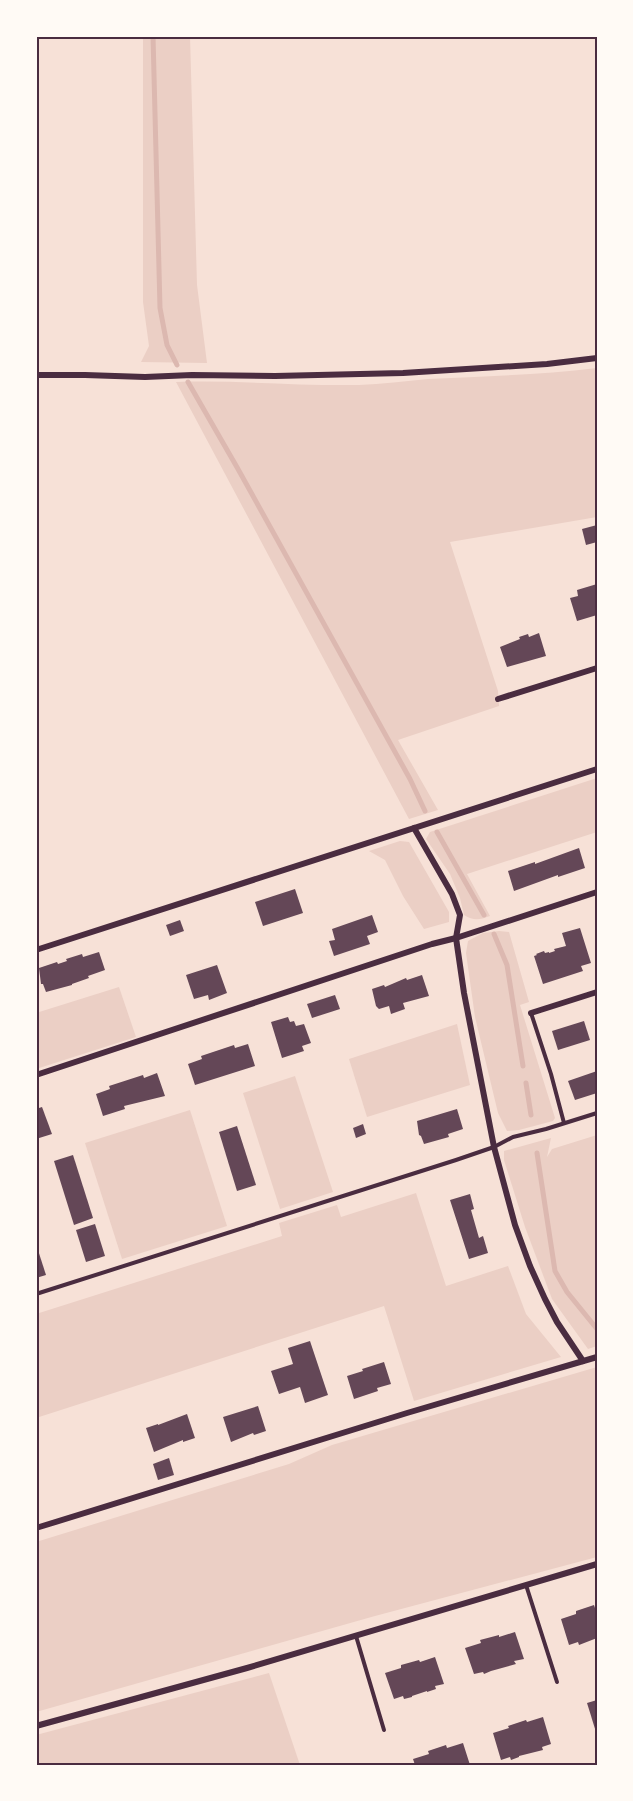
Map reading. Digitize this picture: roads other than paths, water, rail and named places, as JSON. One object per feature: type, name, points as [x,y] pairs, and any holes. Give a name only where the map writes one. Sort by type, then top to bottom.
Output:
[{"type":"street","points":[[36,375],[145,377],[403,373],[547,364],[597,358]]},
{"type":"street","points":[[498,699],[597,668]]},
{"type":"street","points":[[36,950],[597,769]]},
{"type":"street","points":[[414,828],[452,894],[460,915],[456,938],[464,993],[494,1147],[515,1225],[530,1266],[557,1322],[583,1361]]},
{"type":"street","points":[[36,1075],[597,892]]},
{"type":"street","points":[[531,1013],[597,992]]},
{"type":"street","points":[[36,1528],[597,1356]]},
{"type":"street","points":[[36,1726],[247,1668],[597,1564]]},
{"type":"lane","points":[[531,1013],[564,1124]]},
{"type":"lane","points":[[36,1294],[494,1147],[513,1137],[597,1113]]},
{"type":"lane","points":[[525,1584],[557,1682]]},
{"type":"lane","points":[[356,1635],[384,1730]]},
{"type":"waterway","points":[[153,36],[160,308],[167,345],[177,365]]},
{"type":"waterway","points":[[188,382],[410,779],[425,811]]},
{"type":"waterway","points":[[437,832],[484,915]]},
{"type":"waterway","points":[[494,934],[507,965],[523,1066]]},
{"type":"waterway","points":[[526,1083],[531,1115]]},
{"type":"waterway","points":[[537,1153],[555,1271],[567,1292],[597,1329]]}]
